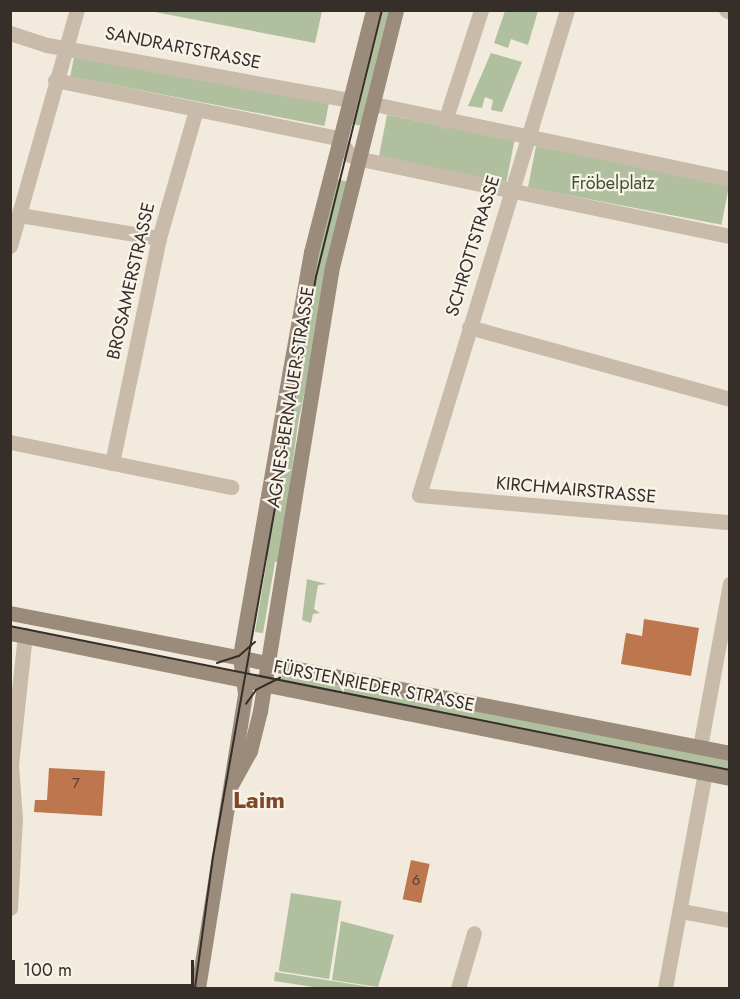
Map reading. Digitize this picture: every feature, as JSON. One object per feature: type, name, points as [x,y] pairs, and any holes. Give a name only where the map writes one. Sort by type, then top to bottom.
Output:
[{"type":"main road","name":"AGNES-BERNAUER-STRASSE","points":[[198,988],[244,679],[240,656],[311,252],[338,138],[373,10]]},
{"type":"main road","name":"AGNES-BERNAUER-STRASSE","points":[[229,788],[250,751],[265,684],[330,281],[396,10]]},
{"type":"main road","name":"FÜRSTENRIEDER STRASSE","points":[[10,613],[702,740],[729,753]]},
{"type":"main road","name":"FÜRSTENRIEDER STRASSE","points":[[18,634],[729,778]]},
{"type":"street","points":[[10,246],[55,80],[77,10]]},
{"type":"street","points":[[445,121],[481,10]]},
{"type":"street","name":"SCHROTTSTRASSE","points":[[419,495],[567,10]]},
{"type":"street","name":"SANDRARTSTRASSE","points":[[10,33],[66,47],[349,100]]},
{"type":"street","points":[[55,80],[338,138],[350,155],[361,159],[729,236]]},
{"type":"street","points":[[374,104],[445,121],[729,179]]},
{"type":"street","name":"BROSAMERSTRASSE","points":[[112,463],[159,238],[196,110]]},
{"type":"street","points":[[20,214],[159,238]]},
{"type":"street","points":[[469,327],[729,399]]},
{"type":"street","points":[[10,442],[231,487]]},
{"type":"street","name":"KIRCHMAIRSTRASSE","points":[[419,495],[729,522]]},
{"type":"street","points":[[702,740],[729,584]]},
{"type":"street","points":[[10,908],[15,819],[11,765],[18,634]]},
{"type":"street","points":[[665,988],[705,773]]},
{"type":"street","points":[[681,911],[729,920]]},
{"type":"street","points":[[458,988],[474,933]]},
{"type":"green space","points":[[150,11],[322,11],[315,43]]},
{"type":"green space","points":[[379,11],[390,11],[362,126],[348,123]]},
{"type":"green space","points":[[505,11],[538,11],[528,45],[511,39],[508,48],[494,43]]},
{"type":"green space","points":[[75,52],[329,101],[324,126],[70,77]]},
{"type":"green space","points":[[491,53],[522,62],[502,112],[491,110],[493,100],[485,97],[482,108],[468,106]]},
{"type":"green space","points":[[387,115],[515,140],[506,182],[379,157]]},
{"type":"green space","name":"Fröbelplatz","points":[[536,146],[729,184],[721,225],[528,187]]},
{"type":"green space","points":[[332,178],[349,182],[298,423],[280,562],[275,562],[263,633],[255,632],[267,560],[262,559]]},
{"type":"green space","points":[[307,579],[327,584],[318,585],[314,609],[320,613],[313,614],[311,623],[302,620]]},
{"type":"green space","points":[[283,672],[729,758],[729,772],[281,680]]},
{"type":"green space","points":[[291,893],[341,901],[329,979],[279,971]]},
{"type":"green space","points":[[341,921],[394,935],[378,987],[332,980]]},
{"type":"green space","points":[[275,972],[377,988],[320,988],[274,981]]},
{"type":"building","points":[[644,619],[699,628],[691,676],[621,664],[626,633],[642,636]]},
{"type":"building","points":[[49,768],[105,771],[102,816],[34,812],[35,800],[47,800]]},
{"type":"building","points":[[411,860],[430,864],[421,903],[403,899]]},
{"type":"tram line","points":[[195,988],[213,857],[316,277],[382,10]]},
{"type":"tram line","points":[[10,626],[730,770]]},
{"type":"tram line","points":[[217,663],[239,656],[255,642]]},
{"type":"tram line","points":[[246,704],[256,690],[280,678]]},
{"type":"district","name":"Laim","points":[[259,800]]}]
